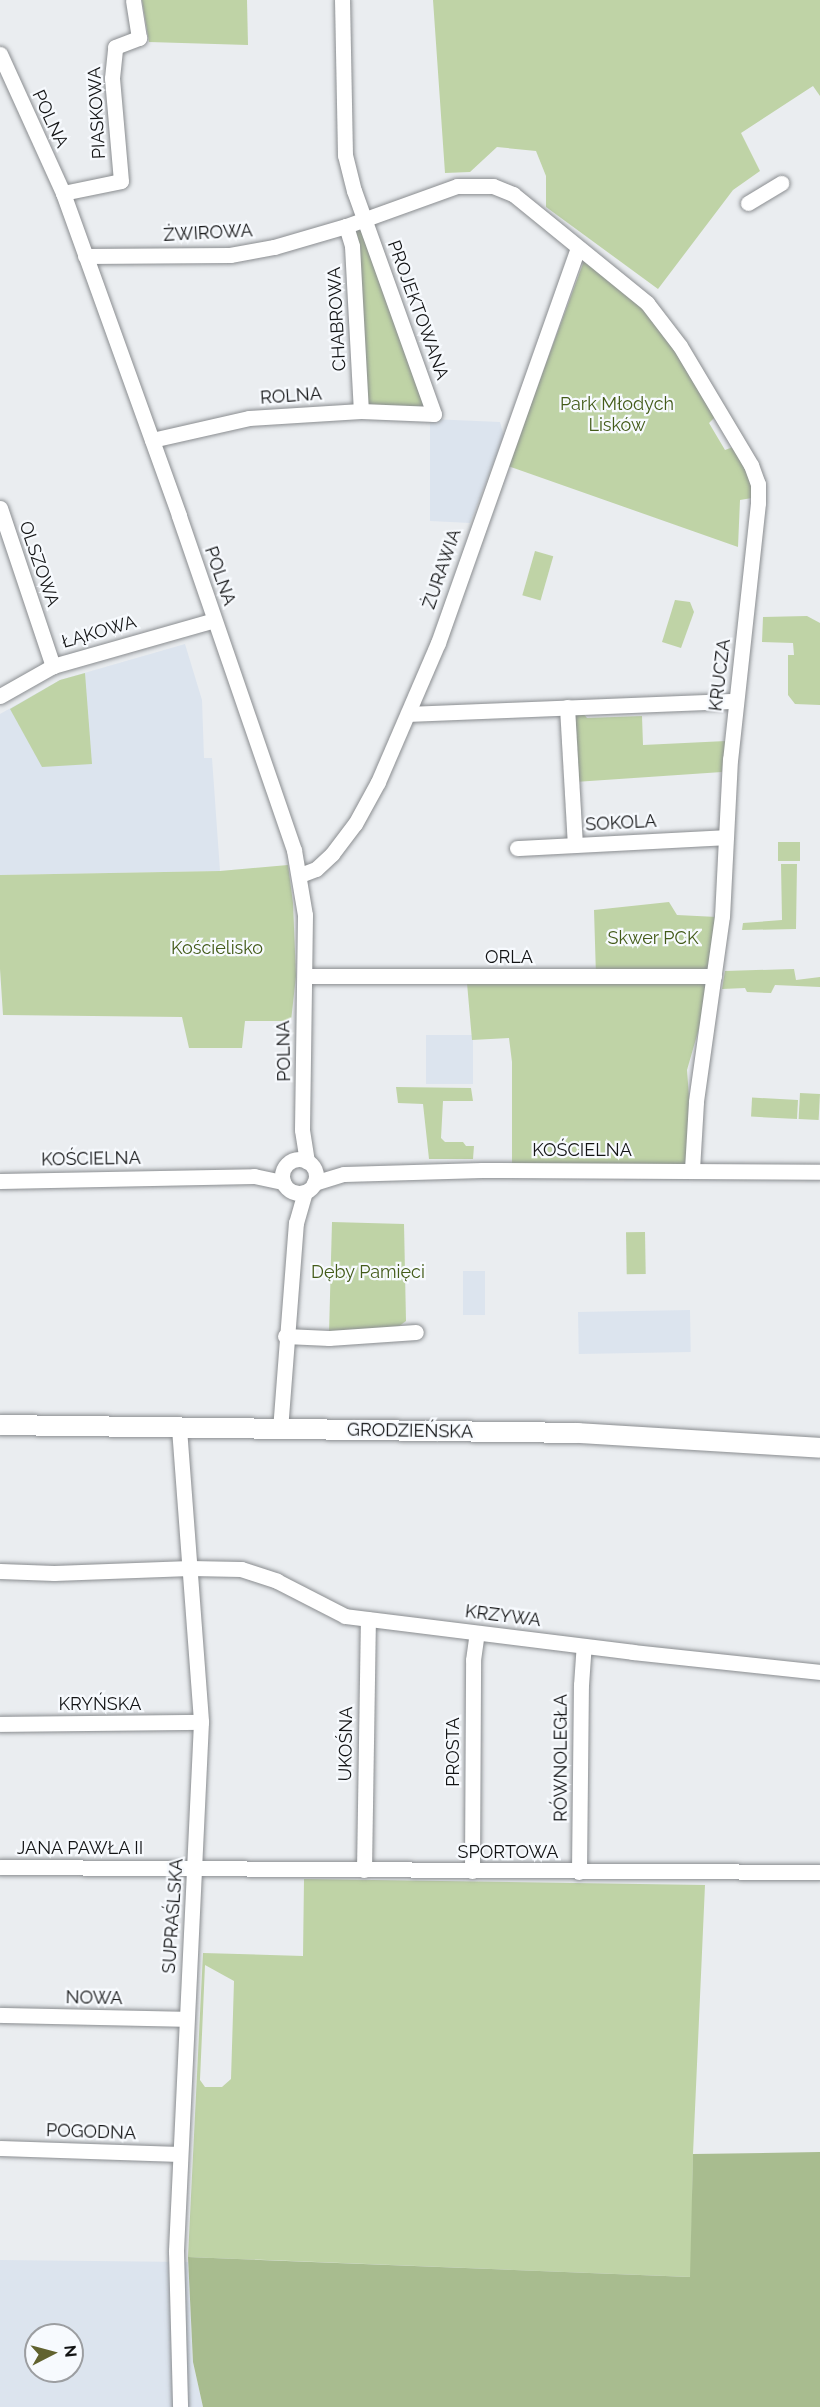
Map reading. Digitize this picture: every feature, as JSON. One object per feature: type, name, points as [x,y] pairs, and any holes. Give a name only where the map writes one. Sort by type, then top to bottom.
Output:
[{"type":"main road","name":"GRODZIEŃSKA","points":[[0,1425],[578,1433],[820,1448]]},
{"type":"street","name":"PIASKOWA","points":[[63,193],[121,182],[112,78],[115,47],[139,38],[133,0]]},
{"type":"street","points":[[342,0],[345,154],[354,191],[365,219]]},
{"type":"street","name":"POLNA","points":[[0,54],[63,193],[286,825],[300,875],[305,915],[302,1130],[296,1141],[299,1176],[285,1336],[280,1430]]},
{"type":"street","points":[[748,203],[781,183]]},
{"type":"street","name":"ŻWIROWA","points":[[85,256],[231,255],[274,247],[346,226],[457,186],[493,186],[513,194],[578,248]]},
{"type":"street","name":"PROJEKTOWANA","points":[[365,219],[434,414]]},
{"type":"street","name":"CHABROWA","points":[[346,226],[352,246],[361,411]]},
{"type":"street","name":"KRUCZA","points":[[578,248],[658,315],[705,385],[756,475],[758,503],[736,701],[722,916],[696,1102],[692,1170]]},
{"type":"street","name":"ŻURAWIA","points":[[300,875],[325,863],[355,824],[378,782],[438,643],[578,248]]},
{"type":"street","name":"ROLNA","points":[[152,440],[249,418],[361,411],[434,414]]},
{"type":"street","name":"OLSZOWA","points":[[0,508],[53,666]]},
{"type":"street","name":"ŁĄKOWA","points":[[0,696],[53,666],[214,620]]},
{"type":"street","points":[[408,714],[736,701]]},
{"type":"street","points":[[567,708],[575,845]]},
{"type":"street","name":"SOKOLA","points":[[518,848],[726,837]]},
{"type":"street","name":"ORLA","points":[[305,976],[714,976]]},
{"type":"street","name":"KOŚCIELNA","points":[[0,1181],[530,1169],[820,1172]]},
{"type":"street","points":[[285,1336],[329,1338],[416,1332]]},
{"type":"street","name":"SUPRAŚLSKA","points":[[179,1428],[201,1722],[196,1867],[186,2019],[176,2252],[180,2407]]},
{"type":"street","name":"KRZYWA","points":[[0,1571],[54,1573],[190,1568],[241,1569],[277,1581],[345,1616],[584,1646],[820,1672]]},
{"type":"street","name":"UKOŚNA","points":[[364,1870],[368,1619]]},
{"type":"street","name":"PROSTA","points":[[472,1871],[473,1660],[477,1633]]},
{"type":"street","name":"RÓWNOLEGŁA","points":[[579,1872],[581,1685],[584,1646]]},
{"type":"street","name":"KRYŃSKA","points":[[0,1724],[201,1722]]},
{"type":"street","name":"SPORTOWA","points":[[196,1867],[579,1872],[820,1872]]},
{"type":"street","name":"JANA PAWŁA II","points":[[0,1868],[196,1867]]},
{"type":"street","name":"NOWA","points":[[0,2015],[186,2019]]},
{"type":"street","name":"POGODNA","points":[[0,2148],[180,2154]]},
{"type":"shaded area","points":[[430,419],[500,422],[504,436],[470,523],[430,521]]},
{"type":"shaded area","points":[[185,644],[202,700],[204,758],[212,758],[220,871],[0,875],[0,714],[60,680]]},
{"type":"shaded area","points":[[426,1035],[473,1035],[473,1084],[426,1084]]},
{"type":"shaded area","points":[[463,1271],[485,1271],[485,1315],[463,1315]]},
{"type":"shaded area","points":[[690,1310],[691,1352],[579,1354],[578,1312]]},
{"type":"shaded area","points":[[0,2260],[188,2262],[193,2362],[203,2407],[0,2407]]},
{"type":"green space","points":[[142,0],[247,0],[248,45],[149,42]]},
{"type":"green space","points":[[433,0],[820,0],[820,96],[813,86],[741,133],[760,171],[733,190],[658,289],[546,207],[546,176],[536,151],[497,147],[470,172],[445,173]]},
{"type":"green space","points":[[355,229],[362,230],[429,410],[364,409]]},
{"type":"green space","name":"Park Młodych Lisków","points":[[584,261],[651,313],[715,417],[709,423],[725,450],[733,447],[750,477],[752,498],[740,500],[738,547],[508,466]]},
{"type":"green space","points":[[535,551],[553,556],[541,600],[522,595]]},
{"type":"green space","points":[[675,600],[690,602],[694,612],[681,648],[662,642]]},
{"type":"green space","points":[[807,616],[820,623],[820,705],[795,704],[788,695],[788,655],[794,655],[793,643],[762,642],[763,617]]},
{"type":"green space","points":[[85,673],[92,764],[42,767],[10,709],[60,680]]},
{"type":"green space","points":[[582,712],[587,718],[642,716],[643,745],[726,741],[722,772],[575,782],[572,722],[576,714]]},
{"type":"green space","points":[[778,842],[800,842],[800,861],[778,861]]},
{"type":"green space","points":[[781,864],[797,864],[796,929],[742,930],[743,923],[782,920]]},
{"type":"green space","name":"Kościelisko","points":[[288,865],[293,903],[296,976],[291,1021],[245,1021],[242,1048],[189,1048],[182,1017],[3,1015],[0,969],[0,875],[220,871]]},
{"type":"green space","name":"Skwer PCK","points":[[669,902],[677,915],[717,917],[708,970],[596,976],[594,910]]},
{"type":"green space","points":[[794,969],[796,980],[820,977],[820,987],[775,985],[771,993],[747,992],[745,988],[722,989],[725,971]]},
{"type":"green space","points":[[714,976],[687,1070],[693,1151],[685,1170],[512,1170],[512,1062],[509,1038],[472,1040],[467,983]]},
{"type":"green space","points":[[396,1087],[471,1088],[473,1101],[443,1101],[441,1138],[445,1142],[463,1142],[466,1146],[474,1146],[473,1159],[429,1159],[423,1104],[398,1103]]},
{"type":"green space","points":[[800,1093],[820,1094],[819,1120],[799,1119]]},
{"type":"green space","points":[[752,1098],[798,1100],[797,1119],[751,1117]]},
{"type":"green space","name":"Dęby Pamięci","points":[[332,1222],[404,1224],[406,1321],[398,1327],[329,1334]]},
{"type":"green space","points":[[626,1232],[645,1232],[646,1274],[627,1274]]},
{"type":"green space","points":[[304,1879],[705,1885],[693,2154],[691,2277],[188,2257],[203,1953],[303,1956]],"holes":[[[205,1965],[234,1981],[231,2079],[222,2087],[205,2087],[200,2080]]]},
{"type":"green space","points":[[820,2152],[820,2407],[203,2407],[193,2362],[188,2257],[690,2277],[693,2154]]}]
